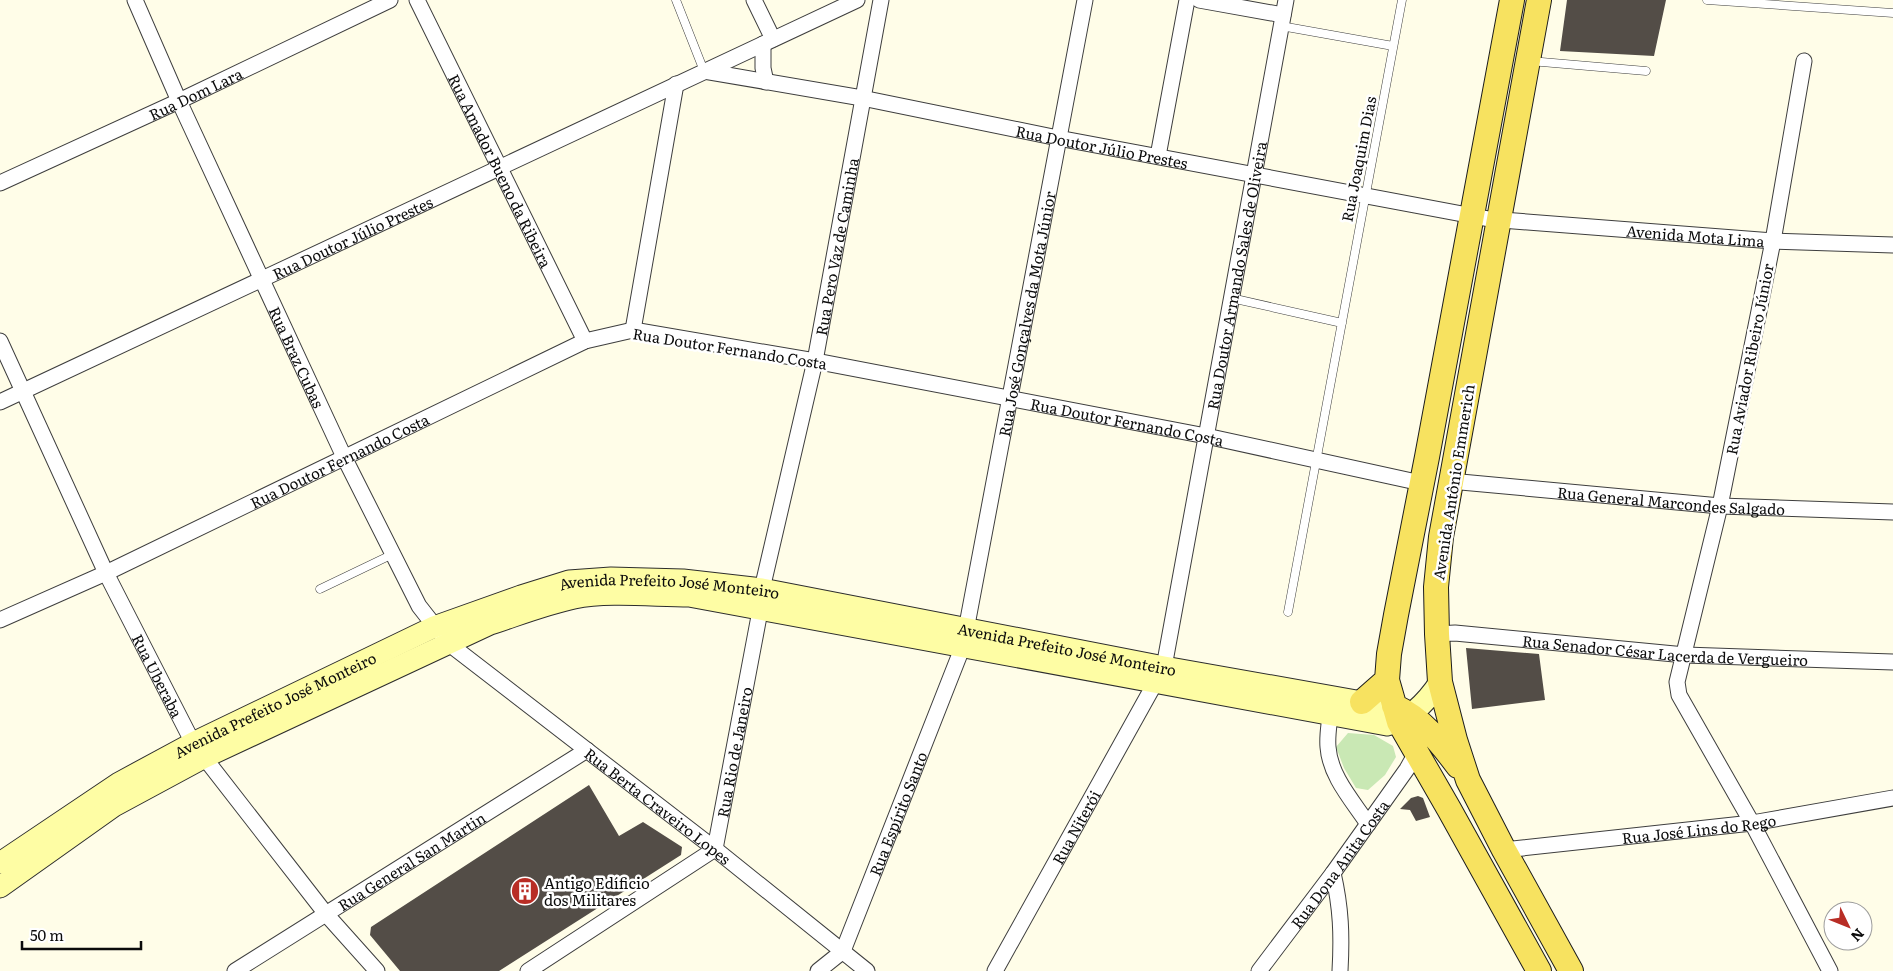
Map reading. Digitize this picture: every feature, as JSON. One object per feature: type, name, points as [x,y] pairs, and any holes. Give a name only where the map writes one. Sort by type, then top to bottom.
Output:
[{"type":"main road","name":"Avenida Antônio Emmerich","points":[[1416,753],[1387,680],[1389,654],[1512,0]]},
{"type":"main road","name":"Avenida Antônio Emmerich","points":[[1539,0],[1450,481],[1438,565],[1437,634],[1440,682],[1468,780],[1504,850],[1571,971]]},
{"type":"main road","name":"Avenida Prefeito José Monteiro","points":[[0,887],[114,806],[198,751],[434,627],[569,581],[611,578],[665,580],[762,589],[964,638],[1362,712],[1401,714]]},
{"type":"main road","name":"Avenida Prefeito José Monteiro","points":[[0,863],[119,783],[198,751],[490,624],[533,609],[576,598],[689,596],[760,611],[964,638]]},
{"type":"main road","name":"Avenida Prefeito José Monteiro","points":[[1160,675],[1330,715],[1362,712]]},
{"type":"main road","points":[[1362,712],[1387,680]]},
{"type":"main road","points":[[1440,682],[1433,692],[1401,714],[1434,736],[1468,780]]},
{"type":"main road","points":[[1434,736],[1424,741],[1416,753],[1449,808],[1539,971]]},
{"type":"street","name":"Rua Braz Cubas","points":[[135,0],[179,101],[345,459],[419,606],[434,627]]},
{"type":"street","name":"Rua Dom Lara","points":[[0,183],[179,101],[390,0]]},
{"type":"street","name":"Rua Amador Bueno da Ribeira","points":[[418,0],[586,341]]},
{"type":"street","points":[[754,0],[768,41],[763,68],[766,82]]},
{"type":"street","name":"Rua Doutor Júlio Prestes","points":[[0,402],[857,0]]},
{"type":"street","name":"Rua Pero Vaz de Caminha","points":[[760,611],[762,589],[814,360],[882,0]]},
{"type":"street","name":"Rua José Gonçalves da Mota Júnior","points":[[964,638],[1085,0]]},
{"type":"street","points":[[1158,156],[1187,0]]},
{"type":"street","points":[[1199,0],[1283,13]]},
{"type":"street","name":"Rua Doutor Armando Sales de Oliveira","points":[[1160,675],[1206,436],[1283,13]]},
{"type":"street","name":"Rua Aviador Ribeiro Júnior","points":[[1804,61],[1773,241],[1720,506],[1677,682],[1679,695],[1752,822],[1830,971]]},
{"type":"street","name":"Rua Doutor Júlio Prestes","points":[[704,71],[862,98],[1058,138],[1499,220]]},
{"type":"street","points":[[633,330],[676,84]]},
{"type":"street","name":"Avenida Mota Lima","points":[[1499,220],[1773,241],[1893,245]]},
{"type":"street","name":"Rua Doutor Fernando Costa","points":[[0,620],[106,573],[586,341],[633,330],[814,360],[1206,436],[1422,483]]},
{"type":"street","name":"Rua Uberaba","points":[[0,341],[106,573],[198,751],[326,914],[377,971]]},
{"type":"street","name":"Rua General Marcondes Salgado","points":[[1450,481],[1720,506],[1893,512]]},
{"type":"street","name":"Rua Rio de Janeiro","points":[[715,849],[760,611]]},
{"type":"street","name":"Rua Berta Craveiro Lopes","points":[[434,627],[448,643],[715,849],[867,971]]},
{"type":"street","name":"Rua Senador César Lacerda de Vergueiro","points":[[1437,634],[1455,634],[1685,655],[1893,662]]},
{"type":"street","name":"Rua Espírito Santo","points":[[818,971],[843,951],[964,638]]},
{"type":"street","name":"Rua Niterói","points":[[995,971],[1160,675]]},
{"type":"street","points":[[1330,715],[1328,748],[1333,768],[1337,778],[1368,824]]},
{"type":"street","name":"Rua General San Martin","points":[[235,971],[587,750]]},
{"type":"street","name":"Rua Dona Anita Costa","points":[[1259,971],[1333,873],[1407,769],[1416,753]]},
{"type":"street","name":"Rua José Lins do Rego","points":[[1504,850],[1752,822],[1893,798]]},
{"type":"street","points":[[528,971],[715,849]]},
{"type":"street","points":[[1333,873],[1342,924],[1340,971]]},
{"type":"lane","points":[[676,0],[704,71]]},
{"type":"lane","name":"Rua Joaquim Dias","points":[[1288,612],[1402,0]]},
{"type":"lane","points":[[1708,0],[1893,13]]},
{"type":"lane","points":[[1283,13],[1393,46]]},
{"type":"lane","points":[[1528,61],[1646,72]]},
{"type":"lane","points":[[1231,298],[1342,323]]},
{"type":"lane","points":[[320,589],[393,554]]},
{"type":"green space","points":[[1348,733],[1374,735],[1393,746],[1396,757],[1385,775],[1368,790],[1356,788],[1344,768],[1336,747]]},
{"type":"building","points":[[1567,0],[1666,0],[1654,56],[1560,51]]},
{"type":"building","points":[[1466,648],[1539,654],[1545,700],[1472,709]]},
{"type":"building","name":"Antigo Edíficio dos Militares","points":[[589,785],[619,836],[643,822],[682,847],[681,855],[499,971],[400,971],[370,935],[371,927]]},
{"type":"building","points":[[1418,796],[1423,798],[1430,817],[1416,821],[1410,810],[1400,809],[1411,798]]},
{"type":"place","name":"Antigo Edíficio dos Militares","points":[[525,891]]}]
